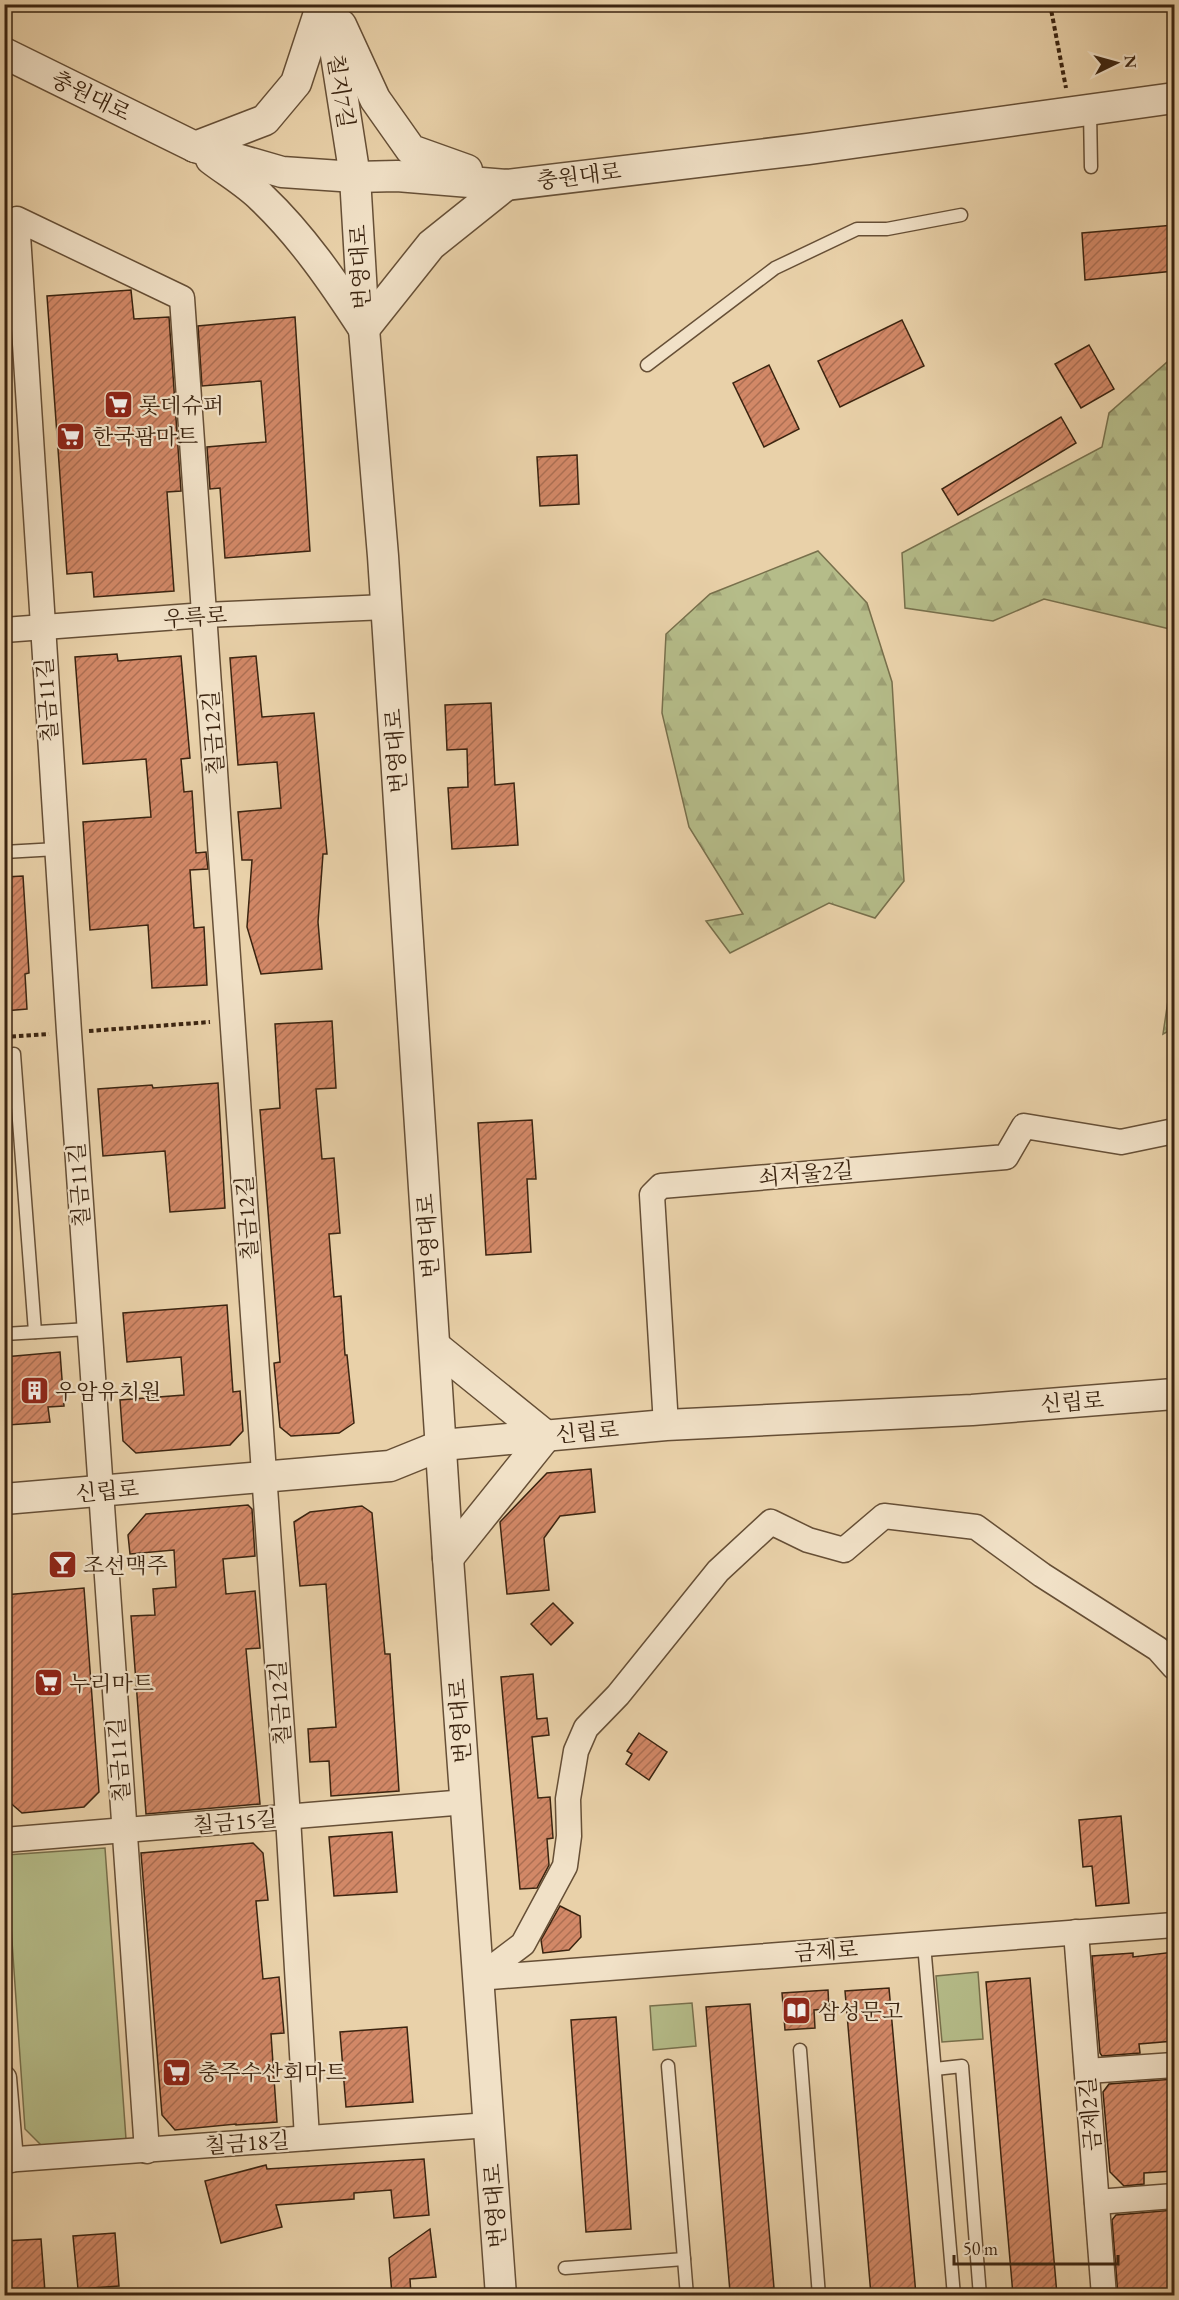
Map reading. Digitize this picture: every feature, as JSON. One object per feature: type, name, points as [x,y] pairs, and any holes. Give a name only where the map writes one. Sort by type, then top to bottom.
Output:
[{"type":"street","points":[[195,147],[265,120],[296,83],[322,4]]},
{"type":"street","points":[[330,4],[375,99],[411,150],[506,185]]},
{"type":"street","name":"칠지7길","points":[[330,4],[355,177]]},
{"type":"street","name":"충원대로","points":[[4,53],[195,147],[282,172],[355,177],[396,176],[506,185],[808,150],[1174,98]]},
{"type":"street","points":[[195,147],[262,197],[332,281],[364,329],[431,245],[506,185]]},
{"type":"street","name":"번영대로","points":[[355,177],[436,1347],[448,1558],[501,2295]]},
{"type":"street","name":"칠금11길","points":[[147,2151],[69,1032],[17,219],[182,298]]},
{"type":"street","name":"칠금12길","points":[[182,298],[265,1478],[307,2138]]},
{"type":"street","name":"우륵로","points":[[4,630],[205,615],[386,606]]},
{"type":"street","name":"쇠저울2길","points":[[666,1425],[652,1195],[661,1186],[1006,1157],[1024,1126],[1121,1142],[1174,1131]]},
{"type":"street","points":[[436,1347],[546,1436],[448,1558]]},
{"type":"street","name":"신립로","points":[[4,1499],[390,1466],[442,1445],[666,1425],[972,1410],[1174,1395]]},
{"type":"street","points":[[478,1978],[523,1944],[565,1866],[569,1836],[568,1799],[576,1751],[586,1728],[618,1695],[717,1571],[771,1522],[808,1540],[844,1550],[884,1516],[976,1527],[1042,1575],[1158,1649],[1174,1667]]},
{"type":"street","name":"칠금15길","points":[[4,1840],[465,1802]]},
{"type":"street","name":"금제로","points":[[478,1978],[1174,1925]]},
{"type":"street","name":"금제2길","points":[[1076,1932],[1104,2295]]},
{"type":"street","points":[[1087,2071],[1174,2065]]},
{"type":"street","points":[[4,2078],[8,2160]]},
{"type":"street","name":"칠금18길","points":[[8,2160],[489,2125]]},
{"type":"street","points":[[1097,2202],[1174,2196]]},
{"type":"lane","points":[[1080,111],[1092,167]]},
{"type":"lane","points":[[647,365],[775,268],[857,229],[887,229],[961,215]]},
{"type":"lane","points":[[4,852],[57,849]]},
{"type":"lane","points":[[14,1054],[35,1332]]},
{"type":"lane","points":[[4,1334],[89,1329]]},
{"type":"lane","points":[[924,1944],[954,2295]]},
{"type":"lane","points":[[800,2050],[819,2295]]},
{"type":"lane","points":[[668,2066],[687,2295]]},
{"type":"lane","points":[[935,2069],[962,2066],[980,2295]]},
{"type":"lane","points":[[566,2268],[684,2259]]},
{"type":"path","points":[[1050,4],[1080,111]]},
{"type":"path","points":[[4,1037],[233,1020]]},
{"type":"green space","points":[[1174,356],[1174,630],[1044,599],[993,621],[905,608],[902,553],[1102,447],[1109,413]]},
{"type":"green space","points":[[818,551],[867,603],[892,682],[904,881],[875,918],[829,903],[730,953],[706,921],[743,914],[689,827],[662,713],[666,634],[710,594]]},
{"type":"green space","points":[[1174,960],[1174,1028],[1163,1034]]},
{"type":"green space","points":[[105,1848],[126,2139],[41,2145],[25,2129],[6,1855]]},
{"type":"green space","points":[[978,1972],[983,2039],[942,2042],[936,1976]]},
{"type":"green space","points":[[692,2003],[696,2046],[653,2050],[650,2006]]},
{"type":"building","points":[[1174,225],[1174,271],[1085,280],[1082,233]]},
{"type":"building","name":"롯데슈퍼","points":[[131,290],[134,319],[169,317],[181,491],[167,492],[174,591],[94,597],[92,572],[67,574],[47,296]]},
{"type":"building","points":[[295,317],[310,551],[225,558],[220,488],[210,489],[207,447],[266,442],[261,381],[202,386],[198,326]]},
{"type":"building","points":[[902,320],[924,366],[840,407],[818,361]]},
{"type":"building","points":[[1089,345],[1114,389],[1081,408],[1055,364]]},
{"type":"building","points":[[769,365],[799,429],[764,447],[733,383]]},
{"type":"building","points":[[1061,417],[1076,443],[958,515],[942,489]]},
{"type":"building","points":[[577,455],[579,504],[540,506],[537,457]]},
{"type":"building","points":[[117,654],[118,661],[181,656],[190,758],[181,759],[184,792],[192,791],[196,853],[206,852],[208,869],[190,870],[194,928],[204,927],[207,985],[152,988],[148,925],[90,930],[83,822],[151,817],[146,759],[83,764],[75,657]]},
{"type":"building","points":[[256,656],[262,717],[314,713],[327,854],[323,854],[318,922],[322,969],[261,974],[247,927],[252,860],[242,860],[238,812],[281,808],[277,762],[238,765],[230,658]]},
{"type":"building","points":[[491,703],[495,785],[514,783],[518,845],[452,849],[448,788],[468,787],[467,749],[447,750],[445,705]]},
{"type":"building","points":[[23,876],[29,973],[25,974],[27,1009],[4,1011],[4,877]]},
{"type":"building","points":[[332,1021],[336,1088],[316,1089],[322,1159],[334,1158],[340,1233],[329,1234],[334,1297],[341,1296],[345,1355],[347,1355],[354,1423],[339,1433],[291,1436],[280,1427],[274,1363],[280,1362],[260,1110],[280,1108],[275,1024]]},
{"type":"building","points":[[218,1083],[225,1208],[170,1212],[165,1151],[103,1156],[98,1089]]},
{"type":"building","points":[[532,1120],[536,1179],[527,1179],[531,1252],[486,1255],[478,1123]]},
{"type":"building","points":[[227,1305],[233,1392],[240,1391],[243,1431],[230,1445],[136,1453],[123,1441],[120,1400],[184,1395],[181,1357],[127,1362],[123,1313]]},
{"type":"building","name":"우암유치원","points":[[60,1352],[64,1406],[48,1407],[50,1422],[8,1425],[4,1357]]},
{"type":"building","points":[[591,1469],[595,1512],[560,1516],[544,1538],[549,1590],[507,1594],[500,1522],[547,1473]]},
{"type":"building","points":[[248,1505],[252,1509],[255,1556],[223,1559],[226,1594],[255,1591],[260,1648],[246,1649],[260,1804],[146,1814],[131,1616],[155,1615],[153,1589],[176,1587],[174,1550],[130,1554],[128,1535],[146,1514]]},
{"type":"building","points":[[362,1506],[372,1513],[385,1654],[390,1654],[399,1791],[331,1796],[329,1761],[310,1762],[308,1729],[336,1727],[326,1584],[300,1586],[294,1522],[310,1512]]},
{"type":"building","name":"누리마트","points":[[84,1588],[99,1792],[84,1807],[22,1813],[7,1800],[4,1772],[4,1595]]},
{"type":"building","points":[[553,1603],[573,1623],[551,1645],[531,1624]]},
{"type":"building","points":[[533,1674],[537,1719],[547,1718],[549,1735],[532,1737],[538,1798],[550,1797],[553,1838],[547,1839],[549,1865],[537,1888],[520,1889],[501,1677]]},
{"type":"building","points":[[639,1733],[667,1752],[649,1780],[626,1764],[632,1754],[627,1751]]},
{"type":"building","points":[[1121,1816],[1129,1903],[1096,1906],[1092,1866],[1083,1867],[1079,1820]]},
{"type":"building","points":[[392,1832],[397,1892],[334,1896],[329,1837]]},
{"type":"building","points":[[253,1843],[263,1853],[268,1900],[256,1901],[263,1979],[279,1977],[284,2033],[271,2034],[277,2122],[175,2130],[162,2115],[141,1853]]},
{"type":"building","points":[[560,1906],[580,1916],[581,1937],[569,1950],[543,1953],[541,1940]]},
{"type":"building","points":[[1174,1952],[1174,2041],[1139,2044],[1140,2053],[1102,2056],[1092,1956],[1133,1953],[1133,1957]]},
{"type":"building","points":[[1030,1978],[1057,2295],[1013,2295],[986,1982]]},
{"type":"building","points":[[889,1988],[916,2295],[871,2295],[845,1991]]},
{"type":"building","points":[[828,1990],[829,2009],[814,2010],[815,2028],[785,2030],[782,1993]]},
{"type":"building","points":[[750,2004],[774,2288],[730,2292],[706,2007]]},
{"type":"building","points":[[616,2017],[631,2229],[586,2232],[571,2020]]},
{"type":"building","points":[[407,2027],[413,2102],[346,2107],[340,2032]]},
{"type":"building","points":[[1174,2079],[1174,2171],[1144,2173],[1144,2184],[1124,2186],[1110,2172],[1103,2092],[1109,2084]]},
{"type":"building","points":[[424,2159],[429,2215],[394,2218],[391,2190],[354,2193],[354,2199],[276,2205],[282,2227],[221,2243],[205,2181],[266,2165],[267,2169]]},
{"type":"building","points":[[1174,2210],[1174,2295],[1118,2295],[1112,2220],[1116,2215]]},
{"type":"building","points":[[430,2229],[436,2277],[410,2279],[411,2295],[392,2295],[389,2258]]},
{"type":"building","points":[[115,2233],[119,2286],[78,2289],[73,2236]]},
{"type":"building","points":[[41,2239],[45,2292],[4,2295],[4,2241]]},
{"type":"place","name":"롯데슈퍼","points":[[118,405]]},
{"type":"place","name":"한국팜마트","points":[[71,436]]},
{"type":"place","name":"우암유치원","points":[[34,1391]]},
{"type":"place","name":"조선맥주","points":[[62,1565]]},
{"type":"place","name":"누리마트","points":[[48,1683]]},
{"type":"place","name":"삼성문고","points":[[797,2011]]},
{"type":"place","name":"충주수산회마트","points":[[177,2072]]}]
